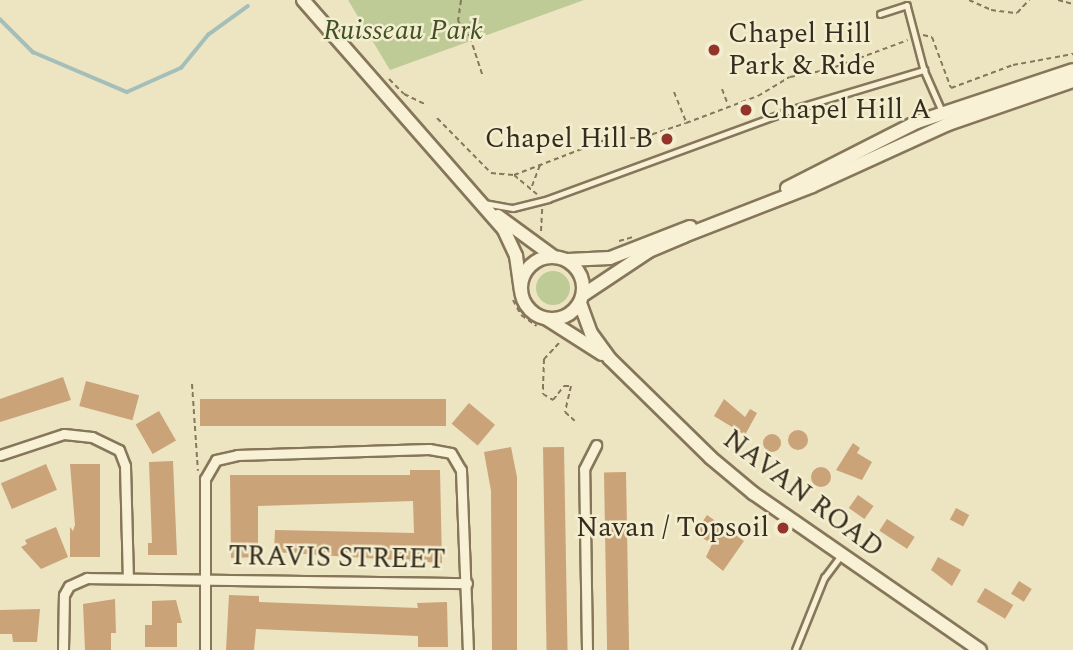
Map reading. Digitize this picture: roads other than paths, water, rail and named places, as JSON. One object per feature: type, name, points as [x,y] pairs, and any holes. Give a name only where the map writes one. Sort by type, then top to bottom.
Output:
[{"type":"main road","points":[[303,0],[480,202],[510,240],[516,291],[543,323],[569,314],[581,299],[649,251],[753,207],[945,118],[1073,70]]},
{"type":"main road","points":[[945,118],[1073,81]]},
{"type":"main road","points":[[480,202],[580,274],[581,299]]},
{"type":"main road","points":[[516,291],[530,266],[560,258],[598,261],[661,235],[711,224]]},
{"type":"main road","name":"NAVAN ROAD","points":[[581,299],[591,333],[610,359],[711,458],[841,555],[980,650]]},
{"type":"main road","name":"NAVAN ROAD","points":[[543,323],[610,359]]},
{"type":"street","points":[[0,455],[64,435],[92,437],[120,450],[125,466],[128,578]]},
{"type":"street","points":[[587,650],[584,469],[596,445]]},
{"type":"street","points":[[205,650],[205,480],[216,460],[225,456],[429,449],[451,453],[463,481],[468,650]]},
{"type":"street","name":"TRAVIS STREET","points":[[63,650],[63,602],[69,586],[87,578],[467,583]]},
{"type":"lane","points":[[880,14],[906,5],[924,70],[945,118]]},
{"type":"lane","points":[[480,202],[513,208],[540,201],[608,180],[797,108],[924,70]]},
{"type":"lane","points":[[794,650],[824,578],[841,555]]},
{"type":"waterway","points":[[0,19],[33,52],[127,92],[181,68],[208,35],[248,6]]},
{"type":"place","name":"Chapel Hill Park & Ride","points":[[714,50]]},
{"type":"place","name":"Chapel Hill A","points":[[746,110]]},
{"type":"place","name":"Chapel Hill B","points":[[667,139]]},
{"type":"place","name":"Navan / Topsoil","points":[[783,528]]},
{"type":"park label","name":"Ruisseau Park","points":[[403,31]]}]
